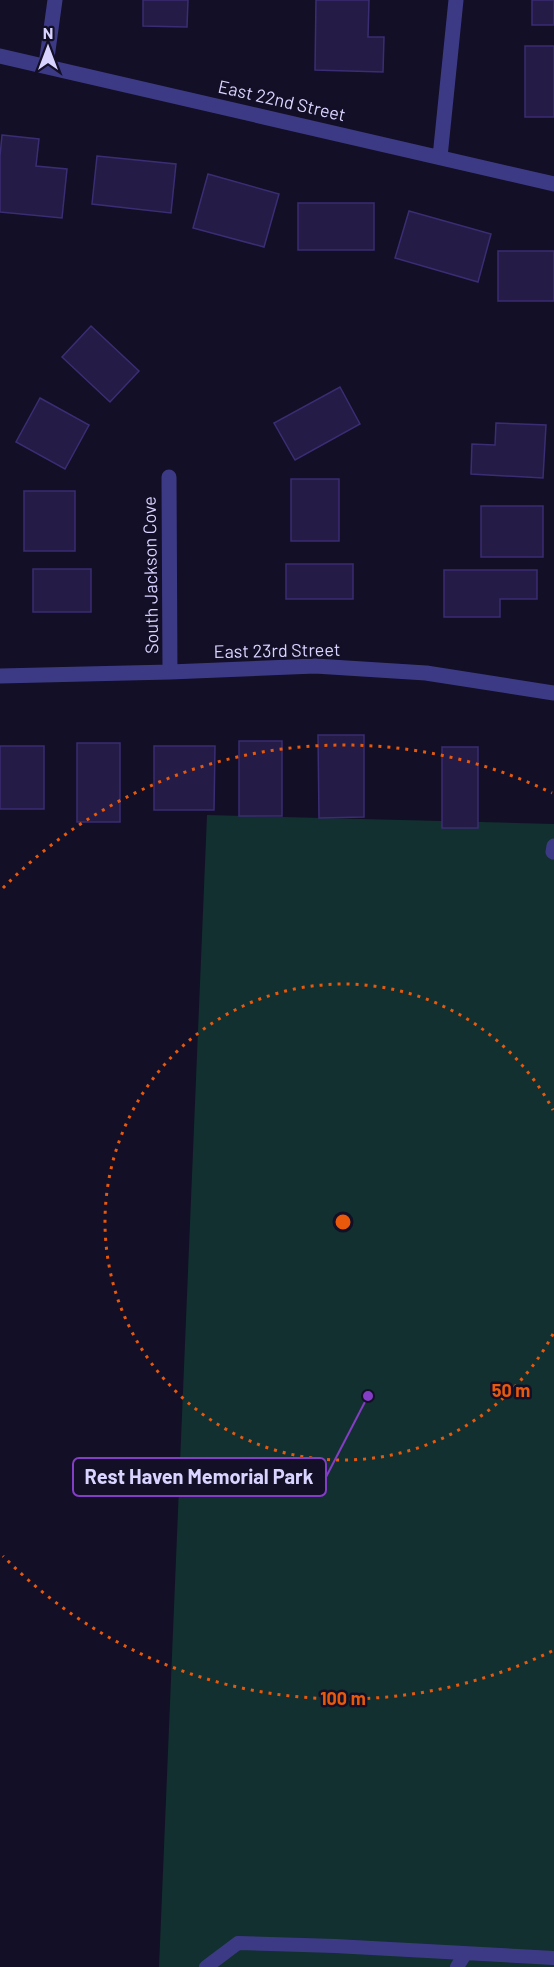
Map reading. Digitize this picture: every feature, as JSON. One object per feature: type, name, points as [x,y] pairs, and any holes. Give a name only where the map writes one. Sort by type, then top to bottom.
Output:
[{"type":"street","points":[[46,65],[55,0]]},
{"type":"street","points":[[440,157],[456,0]]},
{"type":"street","name":"East 22nd Street","points":[[0,56],[554,184]]},
{"type":"street","name":"South Jackson Cove","points":[[169,477],[170,672]]},
{"type":"street","name":"East 23rd Street","points":[[0,676],[315,666],[426,674],[554,693]]},
{"type":"lane","points":[[206,1967],[238,1943],[554,1958]]},
{"type":"lane","points":[[457,1967],[465,1953]]},
{"type":"green space","points":[[207,815],[554,824],[554,1967],[159,1967]]},
{"type":"building","points":[[143,0],[188,0],[187,27],[143,26]]},
{"type":"building","points":[[316,0],[369,0],[368,37],[384,37],[383,72],[315,70]]},
{"type":"building","points":[[532,0],[554,0],[554,25],[532,25]]},
{"type":"building","points":[[525,46],[554,46],[554,117],[525,117]]},
{"type":"building","points":[[2,135],[39,139],[36,166],[67,169],[62,218],[0,212]]},
{"type":"building","points":[[97,156],[176,164],[171,213],[92,204]]},
{"type":"building","points":[[208,174],[279,194],[264,247],[193,228]]},
{"type":"building","points":[[298,203],[374,203],[374,250],[298,250]]},
{"type":"building","points":[[409,211],[491,234],[478,282],[395,258]]},
{"type":"building","points":[[498,251],[554,251],[554,301],[498,301]]},
{"type":"building","points":[[91,326],[139,371],[110,402],[62,357]]},
{"type":"building","points":[[340,387],[360,424],[295,460],[274,423]]},
{"type":"building","points":[[40,398],[89,425],[65,469],[16,442]]},
{"type":"building","points":[[496,423],[546,425],[543,478],[471,474],[472,444],[495,445]]},
{"type":"building","points":[[291,479],[339,479],[339,541],[291,541]]},
{"type":"building","points":[[24,491],[75,491],[75,551],[24,551]]},
{"type":"building","points":[[481,506],[543,506],[543,557],[481,557]]},
{"type":"building","points":[[286,564],[353,564],[353,599],[286,599]]},
{"type":"building","points":[[33,569],[91,569],[91,612],[33,612]]},
{"type":"building","points":[[444,570],[537,570],[537,599],[500,599],[500,617],[444,617]]},
{"type":"building","points":[[318,735],[364,735],[364,817],[319,818]]},
{"type":"building","points":[[239,741],[282,741],[282,816],[239,816]]},
{"type":"building","points":[[77,743],[120,743],[120,822],[77,822]]},
{"type":"building","points":[[0,746],[44,746],[44,809],[0,809]]},
{"type":"building","points":[[154,746],[215,746],[214,810],[154,810]]},
{"type":"building","points":[[442,747],[478,747],[478,828],[442,828]]},
{"type":"place","name":"Rest Haven Memorial Park","points":[[368,1396]]}]
